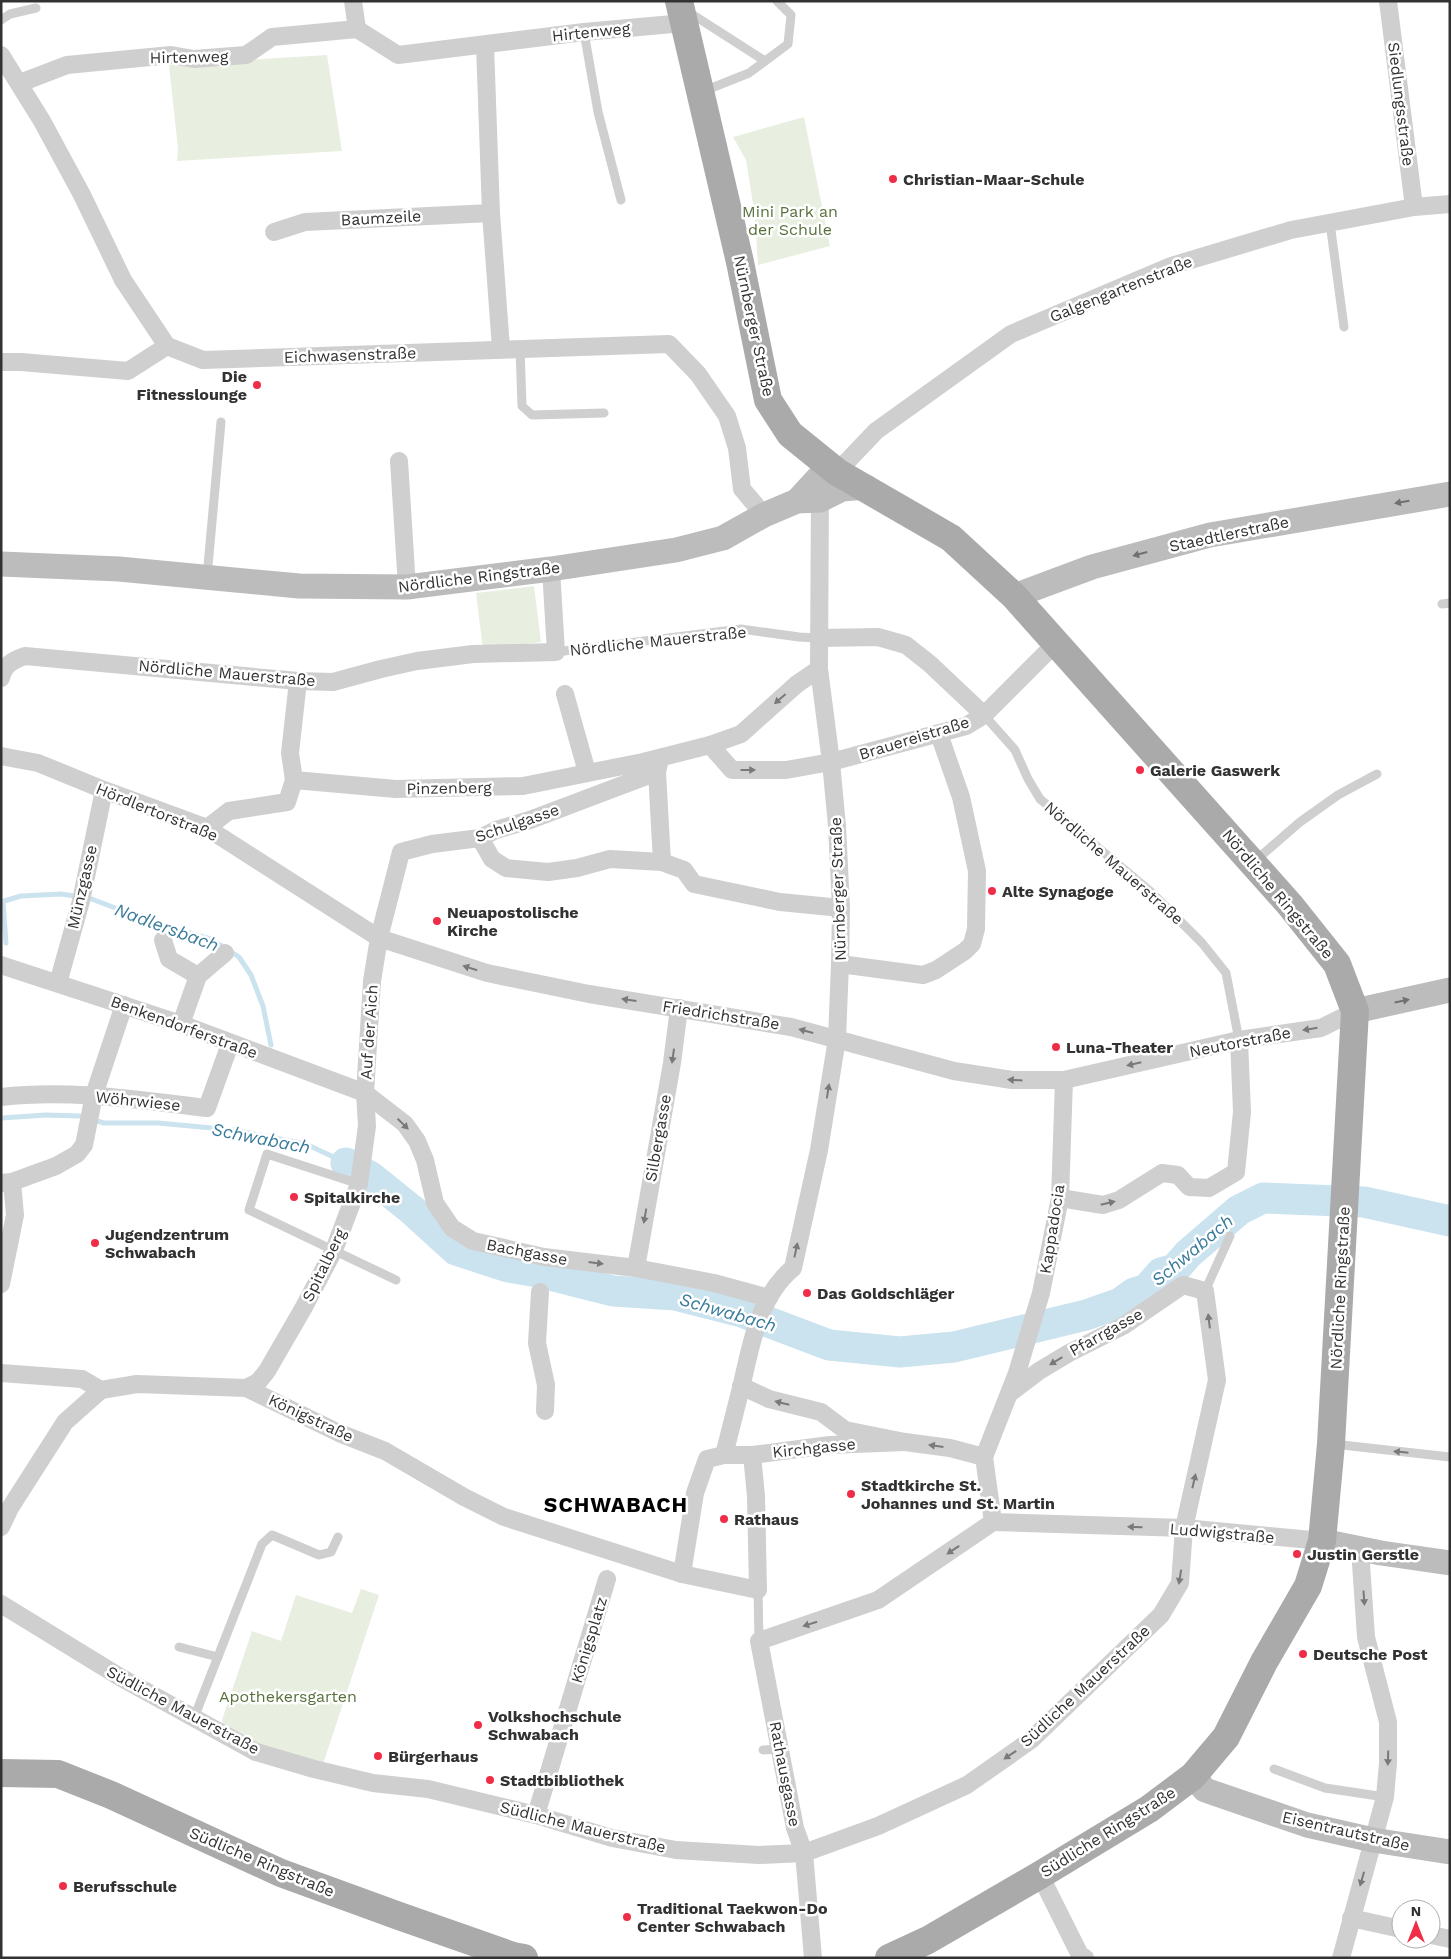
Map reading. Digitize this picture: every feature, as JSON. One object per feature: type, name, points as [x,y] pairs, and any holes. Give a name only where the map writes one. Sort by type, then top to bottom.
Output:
[{"type":"main road","name":"Nürnberger Straße","points":[[681,10],[740,262],[768,400],[819,481]]},
{"type":"main road","name":"Nördliche Ringstraße","points":[[1,564],[119,569],[299,586],[407,587],[551,569],[676,550],[713,541],[723,538],[764,515],[819,481],[866,487],[952,538],[1014,596],[1057,642],[1290,904],[1337,964],[1355,1011],[1331,1444],[1322,1541]]},
{"type":"main road","name":"Staedtlerstraße","points":[[1014,596],[1092,567],[1210,535],[1450,494]]},
{"type":"main road","points":[[1355,1011],[1450,990]]},
{"type":"main road","name":"Ludwigstraße","points":[[1322,1541],[1360,1550],[1450,1563]]},
{"type":"main road","name":"Südliche Ringstraße","points":[[890,1958],[928,1940],[1040,1875],[1149,1809],[1193,1776],[1226,1737],[1264,1662],[1308,1586],[1322,1541]]},
{"type":"main road","name":"Südliche Ringstraße","points":[[1,1773],[58,1774],[281,1873],[517,1957]]},
{"type":"main road","name":"Eisentrautstraße","points":[[1193,1776],[1205,1790],[1307,1825],[1373,1840],[1450,1852]]},
{"type":"street","points":[[354,1],[357,29]]},
{"type":"street","name":"Siedlungsstraße","points":[[1388,1],[1414,207]]},
{"type":"street","name":"Hirtenweg","points":[[20,83],[67,65],[170,55],[194,59],[246,55],[272,37],[357,29],[398,55],[584,32],[681,10]]},
{"type":"street","points":[[485,45],[491,213],[500,348]]},
{"type":"street","points":[[1,55],[42,121],[82,195],[123,280],[166,346],[128,371],[1,362]]},
{"type":"street","name":"Galgengartenstraße","points":[[819,481],[876,431],[1011,334],[1171,266],[1291,230],[1414,207],[1450,204]]},
{"type":"street","name":"Baumzeile","points":[[274,232],[305,222],[491,213]]},
{"type":"street","name":"Eichwasenstraße","points":[[166,346],[204,360],[500,348],[669,344],[698,374],[727,416],[737,448],[742,489],[764,515]]},
{"type":"street","points":[[399,461],[407,587]]},
{"type":"street","name":"Nürnberger Straße","points":[[724,1455],[753,1337],[767,1302],[780,1278],[793,1268],[819,1150],[837,1039],[841,908],[837,826],[819,669],[819,481]]},
{"type":"street","points":[[551,569],[556,652]]},
{"type":"street","name":"Nördliche Mauerstraße","points":[[818,638],[878,637],[906,645],[930,664],[984,715]]},
{"type":"street","name":"Brauereistraße","points":[[831,762],[966,726],[984,715],[1057,642]]},
{"type":"street","name":"Nördliche Mauerstraße","points":[[1,678],[3,671],[13,660],[26,656],[298,681],[333,682],[381,668],[473,654],[556,652]]},
{"type":"street","name":"Pinzenberg","points":[[294,780],[396,789],[524,786],[644,762],[658,764],[742,734],[797,684],[819,669]]},
{"type":"street","points":[[207,828],[229,811],[287,802],[294,780],[290,752],[298,681]]},
{"type":"street","points":[[565,694],[587,772]]},
{"type":"street","points":[[840,964],[923,975],[936,970],[965,951],[972,944],[976,929],[978,871],[961,797],[939,734]]},
{"type":"street","points":[[710,745],[732,770],[786,770],[831,762]]},
{"type":"street","name":"Hördlertorstraße","points":[[1,756],[38,763],[104,790],[207,828],[379,938]]},
{"type":"street","points":[[658,764],[662,862]]},
{"type":"street","name":"Schulgasse","points":[[379,938],[401,852],[432,844],[480,838],[496,830],[530,820],[658,764]]},
{"type":"street","name":"Münzgasse","points":[[58,983],[82,895],[104,790]]},
{"type":"street","points":[[480,838],[492,859],[506,868],[548,872],[577,868],[610,859],[662,862],[684,870],[694,884],[780,902],[841,908]]},
{"type":"street","name":"Friedrichstraße","points":[[379,938],[487,973],[589,994],[792,1027],[954,1071],[1012,1080],[1064,1080]]},
{"type":"street","name":"Auf der Aich","points":[[367,1126],[365,1093],[372,981],[379,938]]},
{"type":"street","points":[[163,940],[169,959],[198,976]]},
{"type":"street","points":[[181,1024],[198,976],[225,953]]},
{"type":"street","name":"Benkendorferstraße","points":[[1,965],[181,1024],[230,1044],[365,1093]]},
{"type":"street","points":[[1,1284],[14,1215],[7,1183],[56,1166],[77,1154],[84,1145],[84,1135],[93,1100],[124,1005]]},
{"type":"street","name":"Silbergasse","points":[[636,1268],[672,1063],[679,1008]]},
{"type":"street","name":"Neutorstraße","points":[[1064,1080],[1239,1040],[1321,1028],[1355,1011]]},
{"type":"street","name":"Nördliche Mauerstraße","points":[[1060,1198],[1103,1205],[1118,1200],[1162,1172],[1178,1175],[1189,1187],[1210,1188],[1236,1172],[1242,1112],[1239,1040]]},
{"type":"street","name":"Wöhrwiese","points":[[1,1097],[18,1095],[207,1108],[230,1044]]},
{"type":"street","name":"Kappadocia","points":[[1010,1393],[1041,1293],[1060,1198],[1064,1080]]},
{"type":"street","name":"Bachgasse","points":[[365,1093],[405,1124],[417,1142],[425,1160],[435,1203],[452,1228],[473,1241],[544,1257],[636,1268],[714,1283],[767,1302]]},
{"type":"street","name":"Spitalberg","points":[[246,1388],[258,1382],[267,1371],[334,1250],[359,1184],[367,1126]]},
{"type":"street","name":"Pfarrgasse","points":[[1010,1393],[1039,1371],[1069,1353],[1123,1326],[1183,1285],[1205,1290]]},
{"type":"street","points":[[1184,1528],[1216,1380],[1205,1290]]},
{"type":"street","points":[[540,1292],[537,1343],[546,1385],[545,1411]]},
{"type":"street","points":[[1,1373],[82,1379],[101,1390],[65,1422],[5,1508],[1,1527]]},
{"type":"street","name":"Königstraße","points":[[101,1390],[137,1384],[246,1388],[339,1433],[385,1451],[464,1497],[504,1517],[682,1574]]},
{"type":"street","points":[[742,1386],[769,1400],[821,1412],[845,1430],[905,1442],[950,1448],[984,1457]]},
{"type":"street","points":[[758,1641],[878,1600],[993,1522],[984,1457],[1010,1393]]},
{"type":"street","name":"Kirchgasse","points":[[724,1455],[752,1455],[830,1445],[905,1442]]},
{"type":"street","points":[[724,1455],[707,1459],[695,1493],[682,1574],[758,1590],[756,1496],[752,1455]]},
{"type":"street","name":"Ludwigstraße","points":[[993,1522],[1184,1528],[1322,1541]]},
{"type":"street","name":"Südliche Mauerstraße","points":[[1,1604],[120,1677],[256,1752],[314,1769],[373,1783],[428,1789],[536,1815],[612,1838],[676,1850],[759,1856],[804,1853],[878,1826],[967,1785],[1032,1740],[1161,1615],[1180,1582],[1184,1528]]},
{"type":"street","points":[[1341,1958],[1385,1797],[1388,1722],[1366,1637],[1360,1550]]},
{"type":"street","name":"Königsplatz","points":[[536,1815],[608,1579]]},
{"type":"street","name":"Rathausgasse","points":[[758,1641],[772,1750],[804,1853],[813,1958]]},
{"type":"street","points":[[1040,1875],[1080,1955],[1085,1958]]},
{"type":"street","points":[[1352,1918],[1391,1927]]},
{"type":"lane","points":[[699,93],[749,73],[788,44],[791,15],[777,1]]},
{"type":"lane","points":[[1,20],[10,14],[36,8]]},
{"type":"lane","points":[[681,10],[765,61]]},
{"type":"lane","points":[[584,32],[598,112],[620,200]]},
{"type":"lane","points":[[1330,223],[1344,327]]},
{"type":"lane","points":[[520,348],[522,406],[532,415],[604,413]]},
{"type":"lane","points":[[206,577],[221,422]]},
{"type":"lane","name":"Nördliche Mauerstraße","points":[[556,652],[742,629],[818,638]]},
{"type":"lane","name":"Nördliche Mauerstraße","points":[[984,715],[1015,750],[1028,779],[1040,799],[1151,892],[1202,943],[1226,973],[1239,1040]]},
{"type":"lane","points":[[1253,862],[1338,795],[1376,774]]},
{"type":"lane","points":[[359,1184],[267,1154],[249,1210],[396,1280]]},
{"type":"lane","points":[[1205,1290],[1230,1236]]},
{"type":"lane","points":[[1331,1444],[1450,1457]]},
{"type":"lane","points":[[194,1718],[262,1544],[272,1534],[319,1555],[331,1552],[338,1536]]},
{"type":"lane","name":"Rathausgasse","points":[[758,1590],[758,1641]]},
{"type":"lane","points":[[179,1647],[218,1657]]},
{"type":"lane","points":[[1274,1769],[1325,1788],[1385,1797]]},
{"type":"green space","points":[[327,55],[342,151],[177,161],[178,149],[169,65]]},
{"type":"green space","name":"Mini Park an der Schule","points":[[804,117],[830,246],[758,265],[755,216],[746,160],[733,137]]},
{"type":"green space","points":[[534,586],[541,642],[483,650],[476,593]]},
{"type":"green space","name":"Apothekersgarten","points":[[361,1589],[379,1595],[322,1767],[226,1733],[222,1720],[252,1631],[281,1641],[296,1595],[352,1613]]},
{"type":"waterway","name":"Nadlersbach","points":[[1,902],[21,896],[61,894],[89,898],[157,924],[211,939],[239,957],[251,975],[263,1006],[271,1045]]},
{"type":"waterway","points":[[3,902],[6,943]]},
{"type":"waterway","name":"Schwabach","points":[[1,1118],[46,1115],[80,1116],[104,1123],[158,1123],[233,1130],[306,1144],[346,1163]]},
{"type":"waterway","name":"Schwabach","points":[[346,1163],[371,1177],[412,1210],[456,1250],[508,1267],[538,1272],[613,1291],[675,1295],[742,1312],[829,1345],[900,1352],[954,1347],[1086,1315],[1120,1303],[1134,1293],[1147,1289],[1161,1273],[1175,1269],[1188,1254],[1239,1210],[1263,1198],[1364,1202],[1450,1221]]},
{"type":"place","name":"Christian-Maar-Schule","points":[[893,179]]},
{"type":"place","name":"Die Fitnesslounge","points":[[257,385]]},
{"type":"place","name":"Galerie Gaswerk","points":[[1140,770]]},
{"type":"place","name":"Alte Synagoge","points":[[992,891]]},
{"type":"place","name":"Neuapostolische Kirche","points":[[437,921]]},
{"type":"place","name":"Luna-Theater","points":[[1056,1047]]},
{"type":"place","name":"Spitalkirche","points":[[294,1197]]},
{"type":"place","name":"Jugendzentrum Schwabach","points":[[95,1243]]},
{"type":"place","name":"Das Goldschläger","points":[[807,1293]]},
{"type":"place","name":"Stadtkirche St. Johannes und St. Martin","points":[[851,1494]]},
{"type":"place","name":"Rathaus","points":[[724,1519]]},
{"type":"place","name":"Justin Gerstle","points":[[1297,1554]]},
{"type":"place","name":"Deutsche Post","points":[[1303,1654]]},
{"type":"place","name":"Volkshochschule Schwabach","points":[[478,1725]]},
{"type":"place","name":"Bürgerhaus","points":[[378,1756]]},
{"type":"place","name":"Stadtbibliothek","points":[[490,1780]]},
{"type":"place","name":"Berufsschule","points":[[63,1886]]},
{"type":"place","name":"Traditional Taekwon-Do Center Schwabach","points":[[627,1917]]},
{"type":"district","name":"SCHWABACH","points":[[616,1504]]}]
